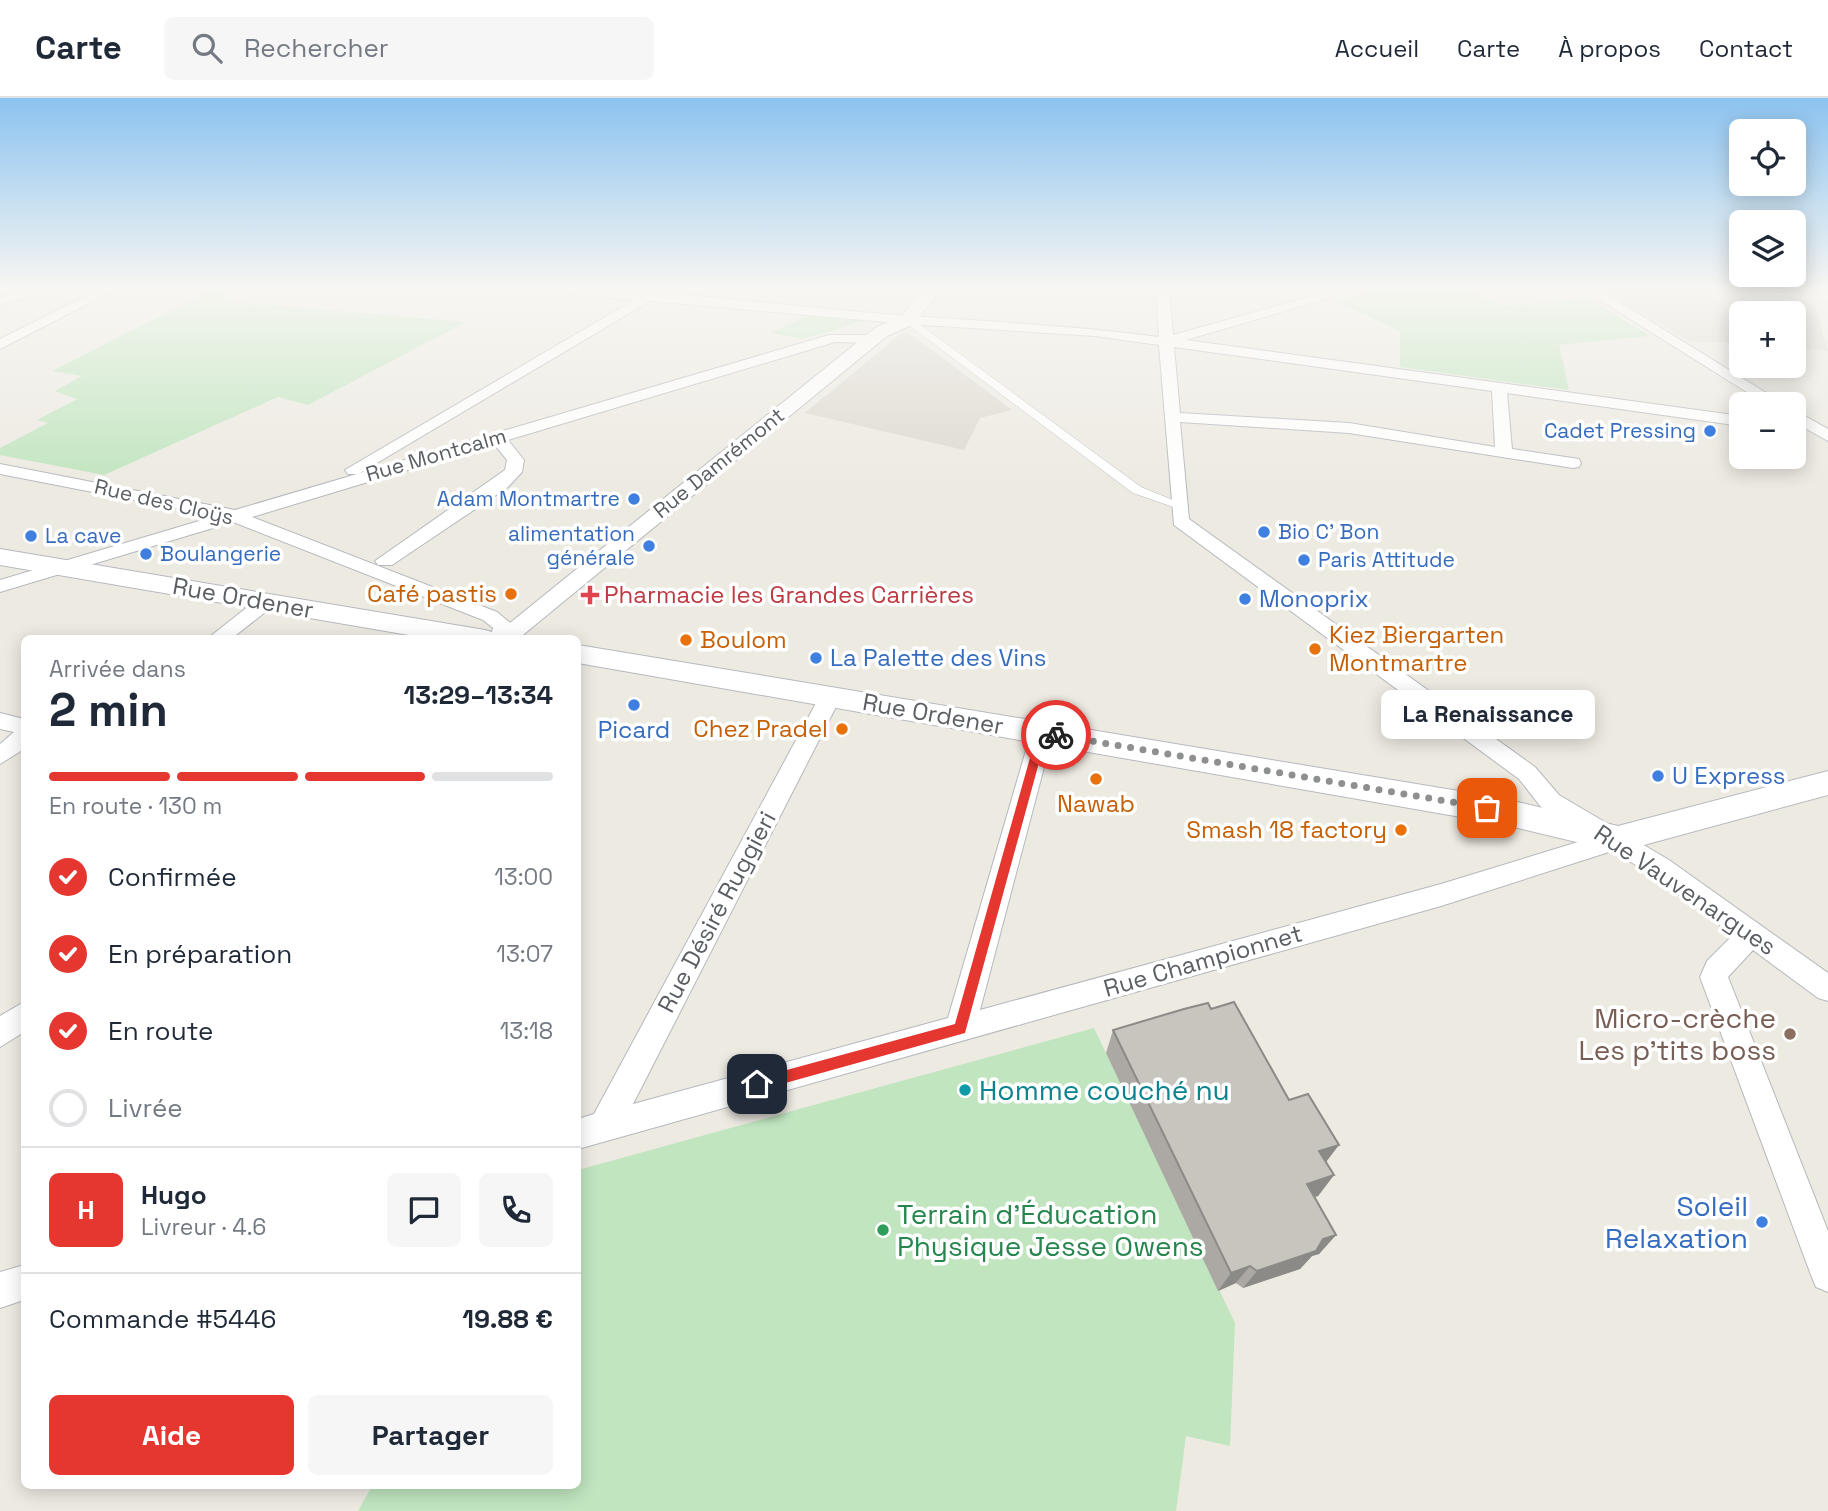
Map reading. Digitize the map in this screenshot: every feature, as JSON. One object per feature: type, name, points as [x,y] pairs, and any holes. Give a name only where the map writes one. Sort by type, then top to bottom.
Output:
[{"type":"main road","name":"Rue Ordener","points":[[0,557],[461,635]]},
{"type":"main road","name":"Rue Ordener","points":[[581,655],[1492,809],[1618,839]]},
{"type":"main road","name":"Rue Championnet","points":[[1618,839],[1828,783]]},
{"type":"street","points":[[338,484],[340,478],[553,353]]},
{"type":"street","name":"Rue Montcalm","points":[[0,586],[784,353]]},
{"type":"street","name":"Rue Damrémont","points":[[506,635],[856,353]]},
{"type":"street","points":[[952,353],[1137,490],[1179,505],[1165,353]]},
{"type":"street","points":[[1251,353],[1729,419]]},
{"type":"street","points":[[1693,353],[1756,392]]},
{"type":"street","points":[[1499,388],[1504,453]]},
{"type":"street","points":[[1173,417],[1349,428],[1573,463]]},
{"type":"street","points":[[1806,422],[1826,434]]},
{"type":"street","points":[[1806,430],[1826,434]]},
{"type":"street","points":[[385,561],[502,483],[513,472],[516,460],[498,438]]},
{"type":"street","name":"Rue des Cloÿs","points":[[0,469],[134,493],[234,516],[491,616],[504,626],[502,635]]},
{"type":"street","name":"Rue Vauvenargues","points":[[1179,505],[1180,521],[1527,773],[1550,801],[1618,839],[1828,989]]},
{"type":"street","points":[[222,635],[266,602]]},
{"type":"street","name":"Rue Désiré Ruggieri","points":[[591,1130],[830,697]]},
{"type":"street","points":[[0,722],[21,726]]},
{"type":"street","points":[[960,1028],[1042,733]]},
{"type":"street","points":[[0,756],[21,739]]},
{"type":"street","name":"Rue Championnet","points":[[591,1130],[1427,899],[1618,839]]},
{"type":"street","points":[[1751,934],[1717,970],[1714,977],[1828,1275]]},
{"type":"street","points":[[0,1034],[21,1017]]},
{"type":"street","points":[[0,1290],[21,1284]]},
{"type":"shaded area","points":[[878,353],[936,353],[1012,410],[980,418],[964,450],[805,413]]},
{"type":"green space","points":[[88,353],[407,353],[308,405],[278,397],[104,475],[0,455],[0,448],[48,423],[37,420],[77,399],[55,391],[82,376],[52,371]]},
{"type":"green space","points":[[1400,353],[1561,353],[1569,390],[1400,367]]},
{"type":"green space","name":"Terrain d'Éducation Physique Jesse Owens","points":[[1094,1028],[1235,1323],[1230,1446],[1186,1436],[1176,1511],[358,1511],[370,1489],[581,1489],[581,1169]]},
{"type":"building","points":[[1234,1002],[1289,1100],[1308,1094],[1339,1145],[1319,1151],[1334,1175],[1307,1184],[1336,1235],[1323,1239],[1316,1251],[1257,1271],[1250,1266],[1231,1273],[1113,1030],[1208,1003],[1211,1009]]},
{"type":"way so far","points":[[1056,735],[1487,808]]},
{"type":"place","name":"Cadet Pressing","points":[[1710,431]]},
{"type":"place","name":"Adam Montmartre","points":[[634,499]]},
{"type":"place","name":"Bio C' Bon","points":[[1264,532]]},
{"type":"place","name":"La cave","points":[[31,536]]},
{"type":"place","name":"alimentation générale","points":[[649,546]]},
{"type":"place","name":"Boulangerie","points":[[146,554]]},
{"type":"place","name":"Paris Attitude","points":[[1304,560]]},
{"type":"place","name":"Café pastis","points":[[511,594]]},
{"type":"place","name":"Pharmacie les Grandes Carrières","points":[[590,595]]},
{"type":"place","name":"Monoprix","points":[[1245,599]]},
{"type":"place","name":"Boulom","points":[[686,640]]},
{"type":"place","name":"Kiez Biergarten Montmartre","points":[[1315,649]]},
{"type":"place","name":"La Palette des Vins","points":[[816,658]]},
{"type":"place","name":"Picard","points":[[634,705]]},
{"type":"place","name":"Chez Pradel","points":[[842,729]]},
{"type":"place","name":"U Express","points":[[1658,776]]},
{"type":"place","name":"Nawab","points":[[1096,779]]},
{"type":"place","name":"La Renaissance","points":[[1487,808]]},
{"type":"place","name":"Smash 18 factory","points":[[1401,830]]},
{"type":"place","name":"Micro-crèche Les p'tits boss","points":[[1790,1034]]},
{"type":"place","name":"Homme couché nu","points":[[965,1090]]},
{"type":"place","name":"Soleil Relaxation","points":[[1762,1222]]},
{"type":"place","name":"Terrain d'Éducation Physique Jesse Owens","points":[[883,1230]]},
{"type":"route","points":[[757,1084],[960,1028],[1042,733],[1056,735]]}]
